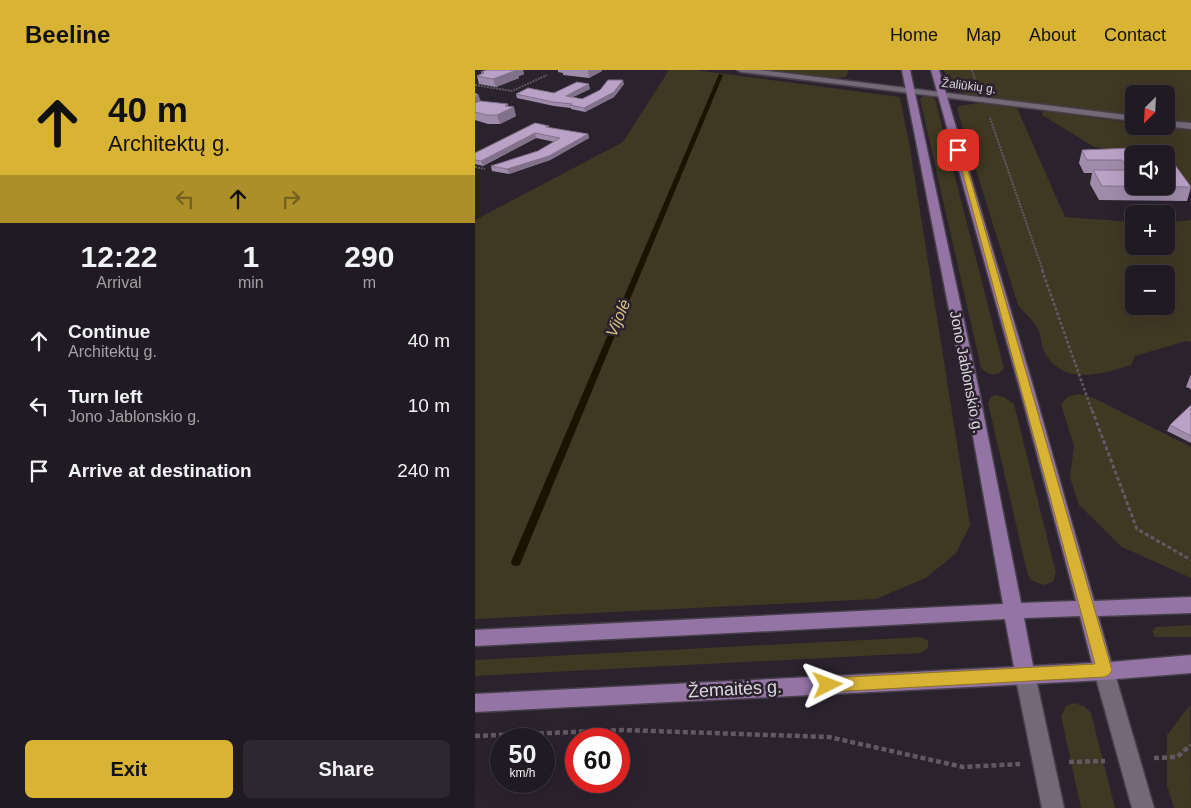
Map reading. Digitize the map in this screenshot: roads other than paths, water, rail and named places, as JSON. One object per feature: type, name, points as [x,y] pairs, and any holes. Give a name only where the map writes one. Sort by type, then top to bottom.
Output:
[{"type":"main road","name":"Jono Jablonskio g.","points":[[906,70],[971,386],[1025,674]]},
{"type":"main road","points":[[935,70],[1023,376],[1104,670]]},
{"type":"main road","points":[[475,638],[1012,611],[1191,605]]},
{"type":"main road","name":"Žemaitės g.","points":[[475,703],[1191,664]]},
{"type":"street","name":"Žaliūkių g.","points":[[741,70],[1125,118]]},
{"type":"street","points":[[1175,124],[1191,126]]},
{"type":"street","points":[[1104,670],[1143,808]]},
{"type":"street","points":[[1025,674],[1053,808]]},
{"type":"waterway","name":"Vijolė","points":[[516,562],[721,75]]}]
